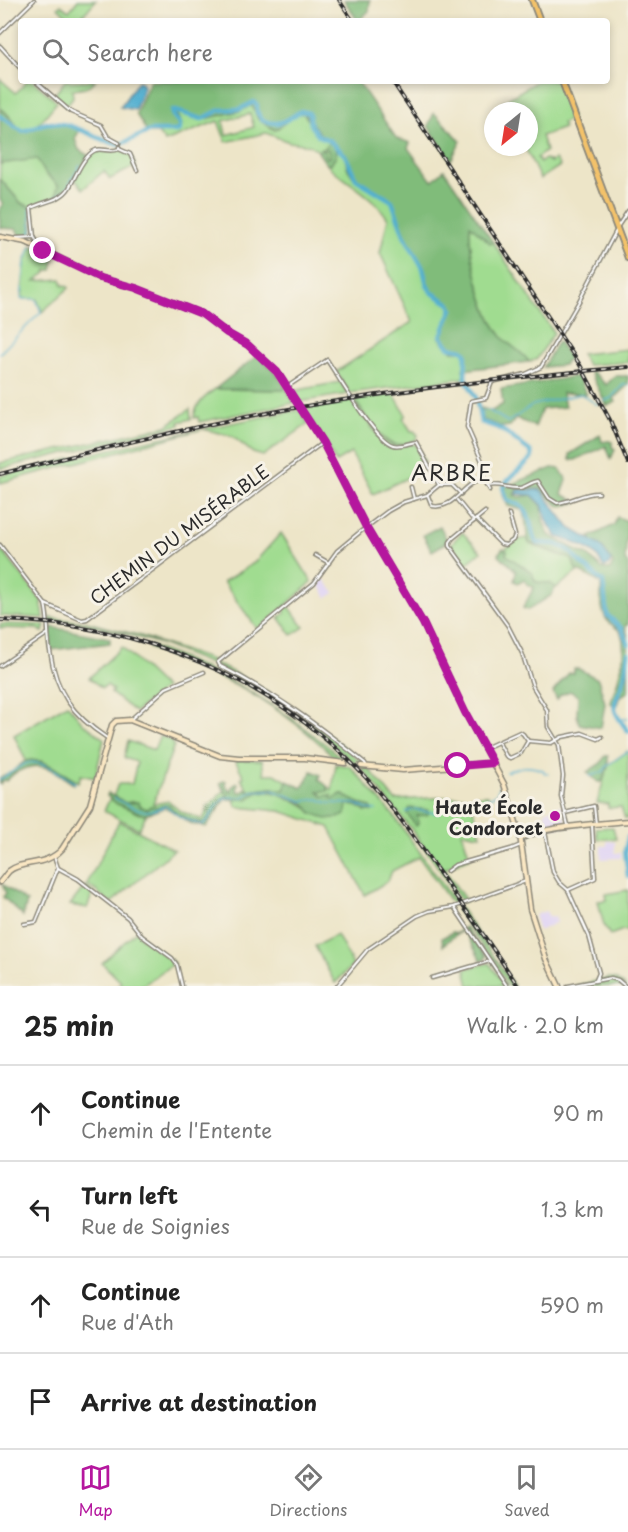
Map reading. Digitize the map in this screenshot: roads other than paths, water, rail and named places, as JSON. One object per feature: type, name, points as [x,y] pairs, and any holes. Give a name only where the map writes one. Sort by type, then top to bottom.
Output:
[{"type":"main road","points":[[532,0],[539,18]]},
{"type":"main road","points":[[563,84],[628,258]]},
{"type":"street","points":[[0,33],[34,0]]},
{"type":"street","points":[[0,46],[18,66]]},
{"type":"street","points":[[38,84],[70,112],[101,125],[108,137],[130,154],[137,170]]},
{"type":"street","points":[[43,251],[34,237],[32,208],[65,193],[78,170],[94,151],[98,149],[110,152],[119,146]]},
{"type":"street","points":[[490,490],[483,479],[482,461],[467,426],[472,401],[481,400],[488,394],[492,382],[537,371],[628,211]]},
{"type":"street","points":[[0,237],[26,242],[100,278],[136,288],[202,314],[266,360],[287,387],[323,443],[366,527],[423,623],[465,712],[504,784],[522,839],[530,909],[546,959],[558,986]]},
{"type":"street","points":[[12,239],[34,237]]},
{"type":"street","points":[[287,387],[327,360],[370,425],[392,445],[416,442],[438,485]]},
{"type":"street","name":"CHEMIN DU MISÉRABLE","points":[[45,604],[82,620],[87,619],[323,443]]},
{"type":"street","points":[[427,495],[434,507],[457,500],[460,494],[483,479]]},
{"type":"street","points":[[488,486],[501,484],[518,489],[534,481],[538,482],[549,498],[557,503],[599,493]]},
{"type":"street","points":[[367,767],[307,717],[218,663],[314,583],[339,549],[388,511],[427,495],[438,485],[452,485],[460,494]]},
{"type":"street","points":[[411,487],[414,499]]},
{"type":"street","points":[[457,500],[501,544],[506,545],[513,540],[515,535],[509,514]]},
{"type":"street","points":[[485,512],[453,538],[450,546],[493,602],[511,631],[522,653],[532,687],[547,710],[547,726],[559,745],[563,776],[561,796],[569,828]]},
{"type":"street","points":[[0,545],[45,604],[48,614],[50,651],[59,690],[84,721],[107,738]]},
{"type":"street","points":[[315,555],[328,563]]},
{"type":"street","points":[[0,666],[48,633]]},
{"type":"street","points":[[130,720],[175,683],[204,672]]},
{"type":"street","points":[[0,882],[12,869],[40,863],[62,849],[88,808],[107,738],[115,722],[130,720],[220,756],[305,758],[345,763]]},
{"type":"street","points":[[485,748],[520,732],[528,741]]},
{"type":"street","points":[[528,741],[551,743],[562,737],[582,733],[598,739],[602,737]]},
{"type":"street","points":[[499,742],[506,756],[510,758],[521,753],[528,741]]},
{"type":"street","points":[[361,766],[403,770],[493,763]]},
{"type":"street","points":[[566,813],[594,806],[595,878],[568,890]]},
{"type":"street","points":[[447,871],[455,865],[511,849],[522,839],[545,831],[628,821]]},
{"type":"street","points":[[545,831],[553,872],[568,890],[590,940],[599,973],[596,980]]},
{"type":"street","points":[[24,924],[36,922],[58,868],[54,856]]},
{"type":"street","points":[[58,868],[78,879],[129,918],[142,936],[172,958],[177,965],[182,986]]},
{"type":"street","points":[[337,986],[368,949],[412,918],[429,910],[454,907],[526,881]]},
{"type":"street","points":[[454,907],[507,986]]},
{"type":"street","points":[[432,978],[490,961]]},
{"type":"street","points":[[568,986],[614,979],[625,986]]},
{"type":"water","points":[[136,84],[143,84],[144,87],[135,110],[120,107]]},
{"type":"water","points":[[518,490],[541,490],[570,528],[600,545],[611,560],[609,565],[604,567],[592,552],[557,537],[548,523],[542,505],[532,495],[516,494]]},
{"type":"waterway","points":[[0,116],[22,131],[46,123],[59,123],[119,145],[150,131],[179,130],[180,124],[172,114],[172,110],[202,119],[220,110],[240,109],[254,102],[262,120],[274,123],[283,122],[301,111],[309,113],[311,126],[318,135],[330,141],[345,155],[356,179],[392,201],[404,235],[423,268],[427,285],[431,292],[450,304],[452,309],[441,336],[449,347],[463,350],[466,353],[465,377],[476,398],[481,422],[505,432],[531,452],[532,457],[508,480],[503,488],[507,500],[525,509],[537,543],[556,544],[569,550],[603,582],[607,615],[622,629],[628,644]]},
{"type":"waterway","points":[[54,198],[66,190],[80,165]]},
{"type":"waterway","points":[[29,233],[32,231],[30,208]]},
{"type":"waterway","points":[[0,353],[41,312],[36,299],[21,299],[25,262],[31,246]]},
{"type":"waterway","points":[[604,401],[611,398],[623,385],[628,385]]},
{"type":"waterway","points":[[478,412],[488,410],[508,422],[533,405],[581,394],[596,404],[599,403]]},
{"type":"waterway","points":[[628,653],[624,679],[615,703],[615,712],[628,731]]},
{"type":"waterway","points":[[619,719],[628,719]]},
{"type":"waterway","points":[[590,776],[603,772],[608,765],[628,751]]},
{"type":"waterway","points":[[0,779],[22,765],[38,763],[75,783]]},
{"type":"waterway","points":[[506,772],[528,767],[548,773]]},
{"type":"waterway","points":[[406,812],[415,809],[439,813],[450,802],[460,801],[468,805],[493,796],[499,789],[500,783]]},
{"type":"waterway","points":[[115,798],[144,811],[166,806],[180,817],[202,825],[222,800],[230,797],[242,798],[252,791],[272,790],[302,801],[318,799],[328,803],[356,804],[366,809],[376,810]]},
{"type":"waterway","points":[[628,837],[625,851],[628,876]]},
{"type":"tunnel","points":[[345,763],[361,766]]},
{"type":"railway","points":[[339,0],[351,18]]},
{"type":"railway","points":[[394,84],[580,365],[610,420],[628,463]]},
{"type":"railway","points":[[0,474],[108,447],[289,409],[458,384],[628,367]]},
{"type":"railway","points":[[0,620],[52,624],[103,632],[152,645],[200,662],[246,685],[290,712],[331,744],[368,780],[398,816],[518,986]]},
{"type":"place","name":"Haute École Condorcet","points":[[555,816]]},
{"type":"district","name":"ARBRE","points":[[452,472]]}]
